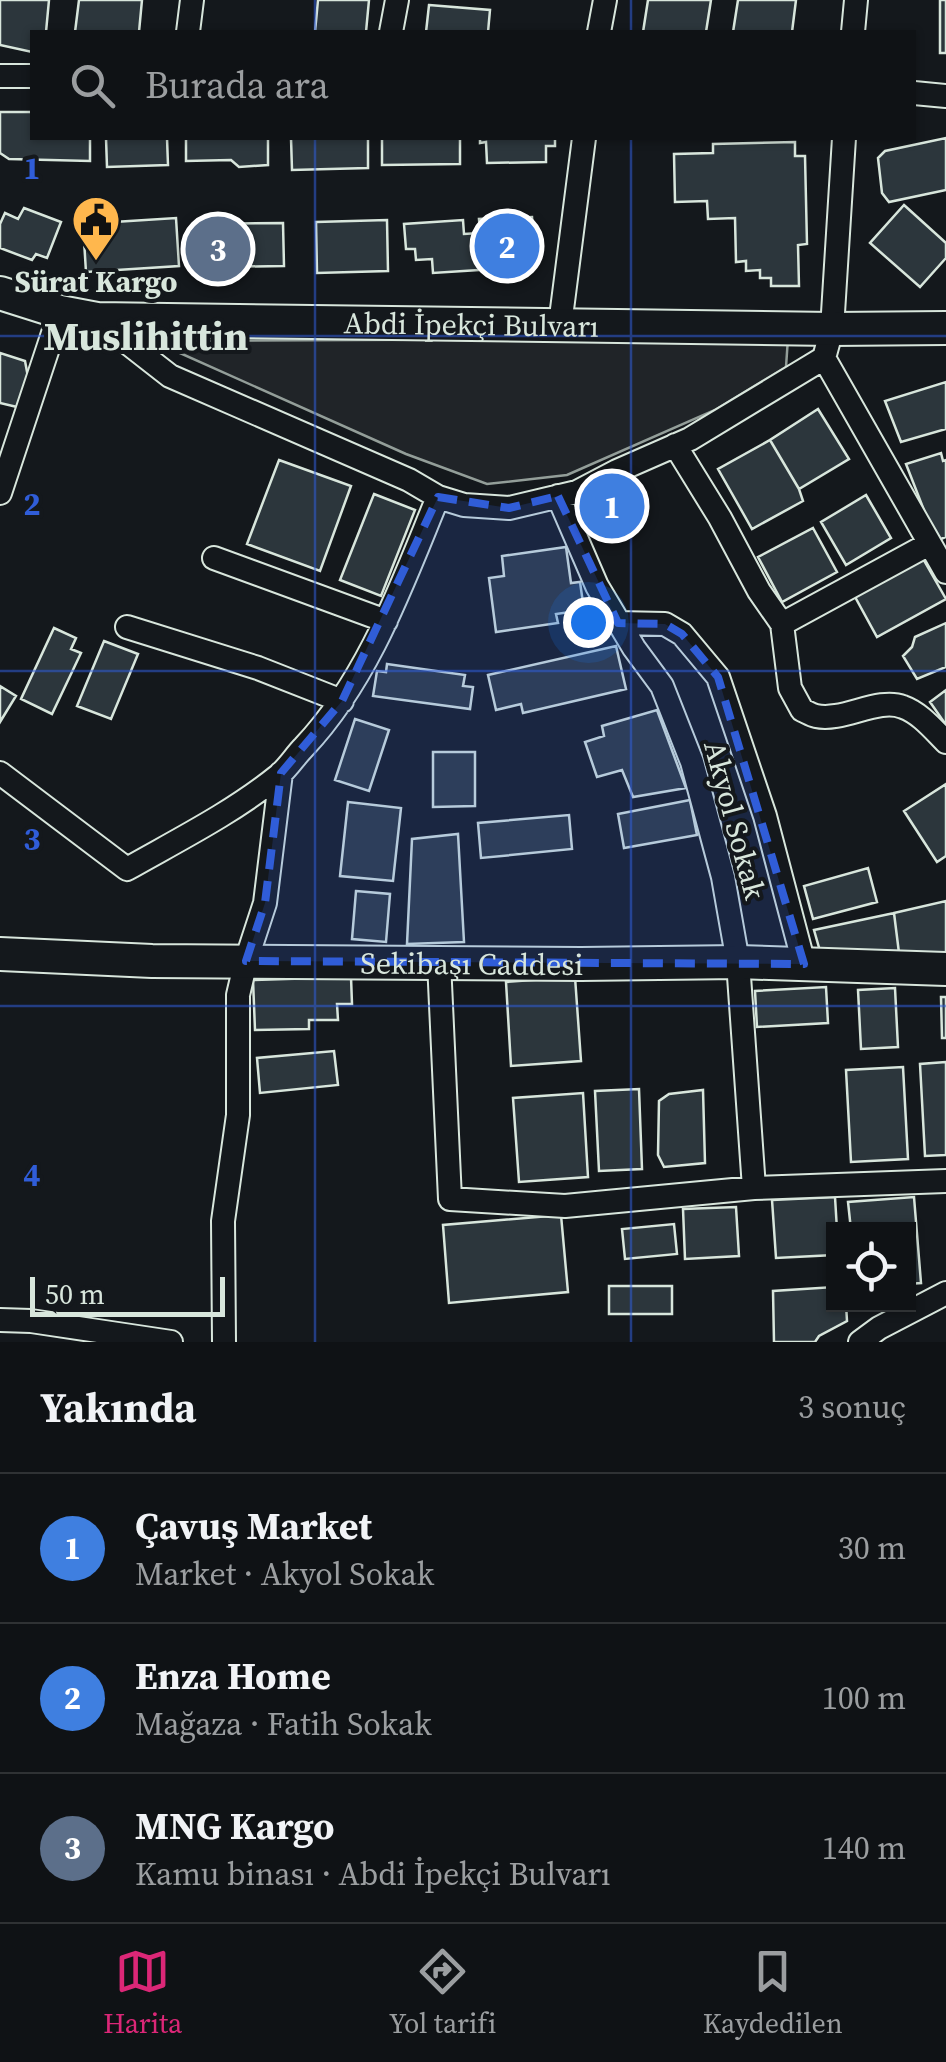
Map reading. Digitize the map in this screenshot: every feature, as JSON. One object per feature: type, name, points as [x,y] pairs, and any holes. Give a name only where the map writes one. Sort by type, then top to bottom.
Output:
[{"type":"main road","name":"Abdi İpekçi Bulvarı","points":[[0,293],[97,319],[560,325],[828,344],[946,328]]},
{"type":"main road","name":"Sekibaşı Caddesi","points":[[0,954],[152,961],[738,962],[946,969]]},
{"type":"street","points":[[188,30],[192,0]]},
{"type":"street","points":[[392,30],[396,0]]},
{"type":"street","points":[[599,30],[604,0]]},
{"type":"street","points":[[852,30],[856,0]]},
{"type":"street","points":[[0,76],[30,76]]},
{"type":"street","points":[[916,94],[946,96]]},
{"type":"street","points":[[560,325],[584,140]]},
{"type":"street","points":[[844,140],[828,344],[946,572]]},
{"type":"street","points":[[0,493],[60,312]]},
{"type":"street","points":[[97,319],[170,376],[409,480],[438,497],[464,505],[509,508],[568,494],[690,439],[828,344]]},
{"type":"street","points":[[668,449],[720,518],[759,591],[782,624],[790,688],[802,710],[829,717],[900,705],[925,721],[946,742]]},
{"type":"street","name":"Akyol Sokak","points":[[568,494],[597,586],[662,686],[692,762],[723,877],[738,962],[754,1188]]},
{"type":"street","points":[[0,773],[127,870],[223,814],[281,774],[342,701],[386,621],[438,497]]},
{"type":"street","points":[[782,624],[929,544]]},
{"type":"street","points":[[214,558],[386,621]]},
{"type":"street","points":[[618,623],[665,624],[682,634],[718,677],[765,816],[804,964]]},
{"type":"street","points":[[127,627],[258,668],[342,701]]},
{"type":"street","points":[[224,1342],[222,1221],[238,1115],[238,995],[265,903],[281,774]]},
{"type":"street","points":[[440,962],[450,1199],[565,1206],[754,1188],[946,1182]]},
{"type":"street","points":[[860,1342],[946,1293]]},
{"type":"street","points":[[0,1320],[32,1321],[171,1342]]},
{"type":"highlighted area","points":[[558,496],[618,623],[665,624],[682,634],[718,677],[804,964],[246,961],[265,903],[281,773],[342,701],[438,497],[509,508]]},
{"type":"shaded area","points":[[788,338],[786,367],[715,410],[567,475],[487,484],[406,454],[153,341]]},
{"type":"building","points":[[0,0],[49,0],[46,30],[30,30],[30,52],[0,45]]},
{"type":"building","points":[[79,0],[142,0],[139,30],[75,30]]},
{"type":"building","points":[[318,0],[369,0],[366,30],[315,30]]},
{"type":"building","points":[[648,0],[711,0],[706,30],[643,30]]},
{"type":"building","points":[[738,0],[796,0],[792,30],[733,30]]},
{"type":"building","points":[[940,0],[946,0],[946,53],[940,53]]},
{"type":"building","points":[[429,5],[490,10],[488,30],[426,30]]},
{"type":"building","points":[[0,112],[30,112],[30,140],[90,140],[90,161],[9,159],[0,153]]},
{"type":"building","points":[[946,138],[946,190],[889,202],[882,193],[878,158],[885,151]]},
{"type":"building","points":[[106,140],[167,140],[168,165],[107,167]]},
{"type":"building","points":[[186,140],[268,140],[268,165],[239,167],[231,160],[186,161]]},
{"type":"building","points":[[291,140],[368,140],[368,168],[292,170]]},
{"type":"building","points":[[382,140],[460,140],[460,164],[382,165]]},
{"type":"building","points":[[480,140],[555,140],[555,146],[546,146],[546,162],[487,163],[486,142]]},
{"type":"building","points":[[795,142],[795,156],[805,156],[807,244],[798,245],[799,286],[771,286],[771,278],[760,278],[760,270],[746,271],[746,261],[736,262],[735,218],[708,219],[707,201],[675,202],[674,154],[713,153],[713,144]]},
{"type":"building","points":[[904,205],[946,243],[946,258],[920,287],[870,243]]},
{"type":"building","points":[[24,208],[61,222],[47,258],[36,254],[32,260],[0,248],[0,224],[5,213],[18,219]]},
{"type":"building","points":[[532,217],[534,249],[520,250],[520,256],[493,257],[494,269],[433,273],[432,259],[416,260],[415,249],[406,249],[404,224],[463,220],[464,234],[480,233],[479,219]]},
{"type":"building","points":[[176,218],[179,266],[86,272],[83,224]]},
{"type":"building","points":[[387,220],[388,271],[317,273],[316,222]]},
{"type":"building","points":[[283,223],[284,266],[206,267],[205,224]]},
{"type":"building","points":[[0,353],[25,361],[28,377],[17,407],[0,403]]},
{"type":"building","points":[[946,382],[946,429],[901,442],[885,401]]},
{"type":"building","points":[[818,409],[849,459],[799,489],[770,440]]},
{"type":"building","points":[[770,440],[803,501],[752,529],[718,469]]},
{"type":"building","points":[[941,453],[943,461],[946,460],[946,537],[936,541],[906,464]]},
{"type":"building","points":[[279,460],[351,486],[320,571],[247,544]]},
{"type":"building","points":[[374,494],[415,510],[381,596],[340,580]]},
{"type":"building","points":[[866,495],[891,538],[846,565],[821,522]]},
{"type":"building","points":[[813,528],[837,572],[782,602],[758,557]]},
{"type":"building","points":[[566,547],[571,583],[580,582],[584,610],[556,614],[558,623],[496,632],[489,578],[504,576],[502,556]]},
{"type":"building","points":[[922,557],[946,599],[877,637],[854,595]]},
{"type":"building","points":[[946,623],[946,667],[917,679],[903,656],[915,637]]},
{"type":"building","points":[[54,628],[76,638],[71,649],[81,653],[52,714],[21,699]]},
{"type":"building","points":[[104,641],[138,654],[111,719],[77,706]]},
{"type":"building","points":[[616,646],[626,689],[523,713],[521,704],[496,710],[488,675]]},
{"type":"building","points":[[387,664],[465,675],[463,686],[473,687],[470,709],[373,696],[377,671],[386,672]]},
{"type":"building","points":[[0,686],[16,696],[0,722]]},
{"type":"building","points":[[946,690],[946,725],[930,702]]},
{"type":"building","points":[[657,710],[686,788],[633,797],[622,770],[597,777],[585,742],[604,736],[602,726]]},
{"type":"building","points":[[355,719],[389,730],[369,791],[335,780]]},
{"type":"building","points":[[433,752],[475,752],[475,806],[433,807]]},
{"type":"building","points":[[946,784],[946,856],[937,862],[904,811]]},
{"type":"building","points":[[690,800],[697,835],[624,848],[618,814]]},
{"type":"building","points":[[348,802],[401,808],[393,881],[340,876]]},
{"type":"building","points":[[569,815],[572,849],[481,858],[478,823]]},
{"type":"building","points":[[458,834],[464,942],[407,944],[412,839]]},
{"type":"building","points":[[868,868],[877,902],[813,919],[804,886]]},
{"type":"building","points":[[356,891],[390,894],[386,942],[352,939]]},
{"type":"building","points":[[946,901],[946,955],[900,961],[894,913]]},
{"type":"building","points":[[894,913],[900,961],[822,958],[814,930]]},
{"type":"building","points":[[351,977],[352,1004],[337,1004],[338,1020],[309,1020],[309,1029],[255,1030],[253,980]]},
{"type":"building","points":[[575,977],[581,1061],[511,1066],[506,982]]},
{"type":"building","points":[[826,987],[828,1023],[757,1027],[755,991]]},
{"type":"building","points":[[895,988],[898,1047],[861,1049],[858,990]]},
{"type":"building","points":[[941,997],[946,997],[946,1038],[942,1038]]},
{"type":"building","points":[[334,1051],[338,1085],[260,1093],[257,1058]]},
{"type":"building","points":[[946,1062],[946,1155],[925,1156],[920,1064]]},
{"type":"building","points":[[903,1067],[908,1159],[851,1162],[846,1070]]},
{"type":"building","points":[[639,1089],[642,1169],[599,1171],[595,1091]]},
{"type":"building","points":[[703,1090],[705,1163],[664,1167],[658,1155],[659,1101],[669,1094]]},
{"type":"building","points":[[583,1093],[588,1177],[519,1182],[513,1098]]},
{"type":"building","points":[[835,1197],[837,1222],[826,1222],[826,1255],[776,1258],[772,1200]]},
{"type":"building","points":[[914,1197],[921,1283],[916,1283],[916,1222],[850,1222],[848,1202]]},
{"type":"building","points":[[736,1207],[739,1256],[685,1259],[683,1209]]},
{"type":"building","points":[[561,1215],[568,1292],[449,1303],[443,1225]]},
{"type":"building","points":[[674,1224],[677,1254],[625,1259],[622,1229]]},
{"type":"building","points":[[609,1286],[672,1286],[672,1314],[609,1314]]},
{"type":"building","points":[[826,1288],[826,1312],[846,1312],[847,1321],[815,1342],[774,1342],[773,1291]]},
{"type":"place","name":"Enza Home","points":[[507,246]]},
{"type":"place","name":"MNG Kargo","points":[[218,249]]},
{"type":"place","name":"Sürat Kargo","points":[[96,262]]},
{"type":"place","name":"Çavuş Market","points":[[612,506]]},
{"type":"district","name":"Muslihittin","points":[[146,336]]}]
